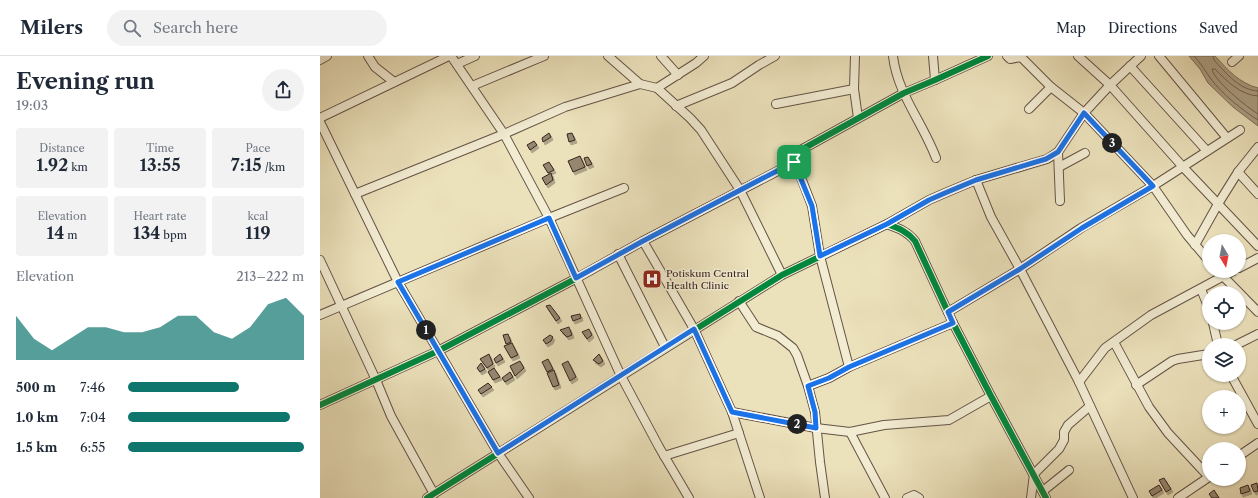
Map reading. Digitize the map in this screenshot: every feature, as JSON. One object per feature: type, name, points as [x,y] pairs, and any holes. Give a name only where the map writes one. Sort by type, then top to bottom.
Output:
[{"type":"street","points":[[320,60],[327,56]]},
{"type":"street","points":[[368,56],[375,67],[394,82]]},
{"type":"street","points":[[320,118],[450,56],[457,64],[504,134],[549,218],[620,376],[688,498]]},
{"type":"street","points":[[457,64],[475,56]]},
{"type":"street","points":[[472,86],[544,56]]},
{"type":"street","points":[[608,56],[640,84],[657,88],[701,130],[740,190],[782,275]]},
{"type":"street","points":[[662,56],[678,75]]},
{"type":"street","points":[[657,88],[696,63],[704,56]]},
{"type":"street","points":[[676,106],[732,84],[758,65],[775,56]]},
{"type":"street","points":[[855,56],[854,89],[858,118]]},
{"type":"street","points":[[893,56],[894,64],[904,93],[930,141],[936,158]]},
{"type":"street","points":[[933,56],[935,80]]},
{"type":"street","points":[[320,405],[438,352],[618,254],[794,162],[799,151],[904,93],[988,56]]},
{"type":"street","points":[[1007,56],[1010,59],[1021,57],[1051,87],[1084,113],[1153,186],[1202,252]]},
{"type":"street","points":[[1078,56],[1110,85],[1183,167],[1258,246]]},
{"type":"street","points":[[320,260],[376,380],[391,416],[430,496],[782,275],[887,224],[929,200],[976,180],[1046,159],[1058,152],[1084,113],[1110,85],[1141,56]]},
{"type":"street","points":[[1159,56],[1228,138]]},
{"type":"street","points":[[1232,62],[1239,56]]},
{"type":"street","points":[[1130,66],[1208,151]]},
{"type":"street","points":[[355,194],[504,134],[565,107],[640,84]]},
{"type":"street","points":[[1029,109],[1051,87]]},
{"type":"street","points":[[776,104],[854,89]]},
{"type":"street","points":[[320,122],[398,282],[498,453],[529,498]]},
{"type":"street","points":[[948,312],[1020,269],[1082,228],[1153,186],[1240,130]]},
{"type":"street","points":[[1195,244],[1238,172],[1258,147]]},
{"type":"street","points":[[1058,152],[1060,201]]},
{"type":"street","points":[[1059,167],[1086,153]]},
{"type":"street","points":[[794,162],[812,206],[820,256],[849,367]]},
{"type":"street","points":[[1238,172],[1258,194]]},
{"type":"street","points":[[976,180],[991,216],[1079,382],[1133,498]]},
{"type":"street","points":[[320,315],[549,218],[624,188]]},
{"type":"street","points":[[887,224],[902,229],[915,241],[953,323],[1044,495],[1069,470]]},
{"type":"street","points":[[643,241],[694,329],[732,412],[760,498]]},
{"type":"street","points":[[618,254],[665,348]]},
{"type":"street","points":[[1246,264],[1258,258]]},
{"type":"street","points":[[1079,382],[1101,353],[1114,342],[1150,315],[1201,289],[1215,278]]},
{"type":"street","points":[[1224,278],[1258,312]]},
{"type":"street","points":[[739,301],[756,327],[778,336],[793,348],[797,355],[815,412],[825,498]]},
{"type":"street","points":[[808,386],[953,323]]},
{"type":"street","points":[[1246,340],[1258,335]]},
{"type":"street","points":[[1114,342],[1149,407],[1168,433],[1202,469]]},
{"type":"street","points":[[1136,385],[1172,361],[1202,355]]},
{"type":"street","points":[[1235,382],[1258,424]]},
{"type":"street","points":[[732,412],[816,428],[850,432],[884,425],[949,420],[991,396]]},
{"type":"street","points":[[1031,498],[1034,474],[1060,449],[1064,440],[1064,432],[1068,425],[1090,406]]},
{"type":"street","points":[[850,432],[885,498]]},
{"type":"street","points":[[664,456],[739,433]]},
{"type":"street","points":[[1246,451],[1258,443]]},
{"type":"street","points":[[1178,498],[1202,482]]},
{"type":"street","points":[[907,498],[914,495],[919,498]]},
{"type":"water","points":[[1189,56],[1215,56],[1239,79],[1258,88],[1258,126],[1233,107],[1208,83],[1200,69]]},
{"type":"building","points":[[549,133],[551,137],[543,142],[542,138]]},
{"type":"building","points":[[572,133],[575,140],[569,142],[567,134]]},
{"type":"building","points":[[534,141],[537,145],[530,150],[527,145]]},
{"type":"building","points":[[580,156],[585,167],[573,172],[568,161]]},
{"type":"building","points":[[588,157],[592,164],[587,166],[584,158]]},
{"type":"building","points":[[549,162],[554,170],[548,173],[543,165]]},
{"type":"building","points":[[551,173],[553,180],[546,185],[542,178]]},
{"type":"building","points":[[550,305],[560,318],[556,321],[546,306]]},
{"type":"building","points":[[580,314],[581,318],[573,321],[571,316]]},
{"type":"building","points":[[569,327],[572,335],[567,337],[560,330]]},
{"type":"building","points":[[589,329],[592,335],[587,339],[582,332]]},
{"type":"building","points":[[508,334],[511,342],[506,344],[503,335]]},
{"type":"building","points":[[550,335],[553,337],[551,341],[546,344],[543,340]]},
{"type":"building","points":[[512,343],[518,355],[511,358],[504,346]]},
{"type":"building","points":[[489,354],[493,364],[487,368],[480,359]]},
{"type":"building","points":[[500,354],[503,359],[496,363],[494,359]]},
{"type":"building","points":[[599,354],[603,361],[599,364],[593,360]]},
{"type":"building","points":[[548,359],[553,369],[547,372],[542,362]]},
{"type":"building","points":[[520,361],[524,368],[515,376],[510,366]]},
{"type":"building","points":[[568,361],[576,377],[570,381],[562,364]]},
{"type":"building","points":[[481,363],[485,369],[480,372],[477,368]]},
{"type":"building","points":[[494,368],[500,377],[493,380],[488,372]]},
{"type":"building","points":[[554,370],[559,385],[553,387],[547,373]]},
{"type":"building","points":[[510,372],[513,377],[505,382],[502,378]]},
{"type":"building","points":[[488,383],[492,387],[481,394],[478,390]]},
{"type":"building","points":[[1164,478],[1171,489],[1166,492],[1159,480]]},
{"type":"building","points":[[1257,483],[1258,491],[1254,492],[1251,485]]},
{"type":"building","points":[[1159,485],[1162,490],[1152,496],[1149,491]]},
{"type":"building","points":[[1248,485],[1250,491],[1241,494],[1240,488]]},
{"type":"building","points":[[1214,490],[1219,498],[1212,498],[1209,494]]},
{"type":"cycle path","points":[[320,405],[438,351],[577,278],[643,241],[795,162],[799,151],[904,93],[988,56]]},
{"type":"cycle path","points":[[427,498],[782,275],[887,224],[906,232],[915,241],[953,323],[1046,498]]},
{"type":"place","name":"Potiskum Central Health Clinic","points":[[652,279]]},
{"type":"route","points":[[1084,113],[1153,186],[1082,228],[1020,269],[948,312],[953,323],[808,386],[815,412],[816,428],[732,412],[694,329],[498,453],[398,282],[549,218],[576,278],[794,162],[812,206],[820,256],[887,224],[929,200],[945,193],[976,180],[1046,159],[1058,152],[1084,113]]}]
